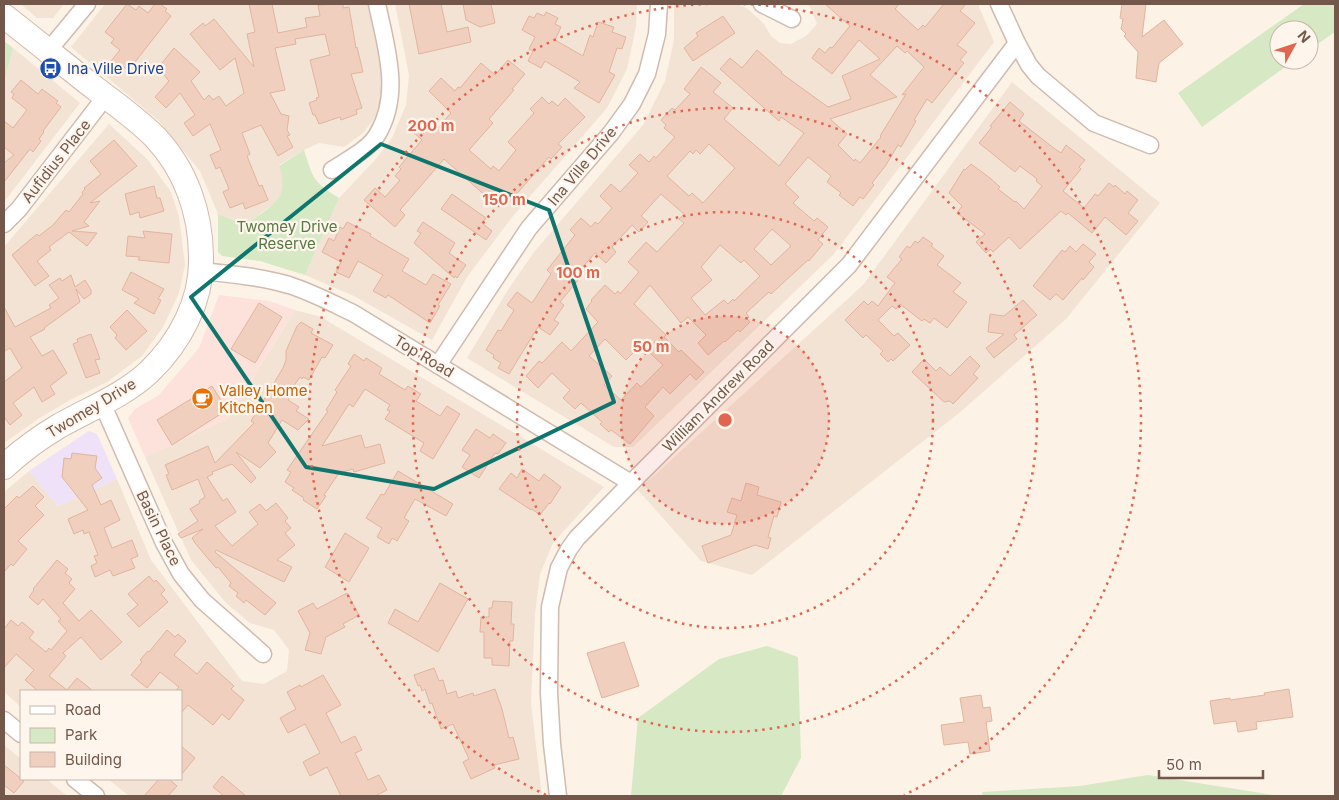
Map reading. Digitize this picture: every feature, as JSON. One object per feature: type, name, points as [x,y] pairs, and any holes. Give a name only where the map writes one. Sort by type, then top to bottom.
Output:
[{"type":"street","points":[[48,51],[87,4]]},
{"type":"street","points":[[332,170],[360,152],[377,136],[388,109],[391,85],[390,64],[377,4]]},
{"type":"street","name":"Ina Ville Drive","points":[[438,365],[529,228],[611,133],[632,104],[647,74],[657,34],[659,4]]},
{"type":"street","points":[[762,4],[792,19]]},
{"type":"street","points":[[1000,4],[1017,43],[1029,65],[1038,76],[1094,122],[1150,146]]},
{"type":"street","name":"Twomey Drive","points":[[4,16],[154,136],[175,162],[185,178],[199,225],[202,271],[198,290],[188,317],[166,355],[134,384],[58,427],[22,450],[4,467]]},
{"type":"street","name":"William Andrew Road","points":[[558,796],[549,693],[550,607],[559,568],[569,549],[577,538],[631,483],[849,266],[1017,43]]},
{"type":"street","name":"Aufidius Place","points":[[4,224],[19,209],[106,96]]},
{"type":"street","name":"Top Road","points":[[202,271],[262,279],[289,285],[319,296],[353,313],[631,483]]},
{"type":"street","name":"Basin Place","points":[[102,403],[164,543],[181,574],[202,600],[263,654]]},
{"type":"street","points":[[4,720],[20,733]]},
{"type":"street","points":[[76,780],[96,796]]},
{"type":"highlighted area","points":[[381,144],[549,210],[614,402],[434,489],[306,467],[191,297]]},
{"type":"shaded area","points":[[21,4],[64,4],[53,18],[37,18]]},
{"type":"shaded area","points":[[105,4],[368,4],[381,68],[383,87],[380,104],[374,119],[363,133],[344,147],[319,143],[279,165],[284,178],[283,188],[277,202],[244,225],[218,214],[200,171],[159,121],[71,47]]},
{"type":"shaded area","points":[[395,4],[637,4],[636,27],[627,69],[607,108],[513,216],[467,277],[432,340],[354,296],[305,275],[339,198],[375,160],[392,138],[406,105],[409,75]]},
{"type":"shaded area","points":[[674,4],[738,4],[748,9],[764,24],[771,36],[780,43],[791,44],[806,36],[817,24],[807,4],[978,4],[994,42],[834,254],[633,447],[614,447],[467,358],[506,293],[534,252],[643,125],[665,81],[674,40]]},
{"type":"shaded area","points":[[13,48],[80,103],[4,202],[4,83]]},
{"type":"shaded area","points":[[1012,82],[1160,203],[1066,319],[958,414],[752,575],[701,561],[638,490],[863,285]]},
{"type":"shaded area","points":[[109,124],[148,160],[171,192],[179,217],[185,265],[179,293],[163,327],[142,356],[107,382],[70,400],[38,419],[4,443],[4,247]]},
{"type":"shaded area","points":[[219,295],[269,301],[295,310],[228,419],[145,457],[128,418],[135,409],[159,395],[199,348]]},
{"type":"shaded area","points":[[295,310],[321,317],[604,487],[553,543],[540,574],[535,614],[531,703],[542,796],[129,796],[109,780],[182,780],[182,690],[20,690],[20,706],[4,692],[4,492],[29,471],[58,506],[117,479],[151,560],[242,681],[264,684],[287,671],[289,650],[274,630],[250,623],[226,603],[191,560],[145,457],[228,419]]},
{"type":"shaded area","points":[[89,431],[97,434],[117,479],[58,506],[29,471]]},
{"type":"shaded area","points":[[4,745],[20,758],[20,780],[47,780],[67,796],[4,796]]},
{"type":"green space","points":[[1304,4],[1335,4],[1335,32],[1319,43],[1319,20],[1281,20]]},
{"type":"green space","points":[[1269,29],[1269,70],[1281,70],[1202,127],[1178,93]]},
{"type":"green space","points":[[4,41],[13,48],[4,83]]},
{"type":"green space","name":"Twomey Drive Reserve","points":[[304,150],[309,167],[318,183],[339,198],[305,275],[260,261],[222,256],[218,252],[218,214],[244,225],[261,214],[280,195],[282,177],[279,166]]},
{"type":"green space","points":[[767,646],[798,657],[801,758],[781,796],[631,796],[638,718],[719,659]]},
{"type":"green space","points":[[1148,775],[1280,796],[983,796],[982,792],[1080,786]]},
{"type":"building","points":[[127,4],[136,10],[139,6],[148,13],[155,4],[160,4],[167,9],[165,11],[171,16],[128,71],[123,66],[121,69],[111,61],[120,50],[111,43],[114,39],[105,32]]},
{"type":"building","points":[[249,4],[272,4],[278,33],[307,27],[305,18],[320,16],[318,5],[343,4],[343,8],[349,7],[356,48],[363,72],[351,74],[362,108],[356,110],[357,114],[341,120],[340,117],[319,124],[315,115],[313,115],[309,103],[317,100],[316,98],[319,97],[310,60],[330,55],[325,34],[295,39],[296,44],[275,48],[285,90],[270,93],[281,114],[289,116],[287,130],[290,135],[287,136],[293,147],[278,156],[261,125],[242,133],[250,154],[247,156],[259,186],[262,185],[268,200],[245,209],[243,203],[230,208],[223,192],[229,189],[220,167],[216,169],[210,155],[221,150],[210,124],[193,136],[184,123],[195,115],[180,93],[166,108],[155,97],[169,81],[158,68],[174,48],[200,72],[191,81],[204,100],[209,95],[213,100],[219,96],[226,106],[244,93],[235,58],[220,70],[190,34],[203,23],[205,26],[214,19],[254,67],[247,34],[255,32]]},
{"type":"building","points":[[409,4],[441,4],[447,32],[468,27],[471,42],[419,54]]},
{"type":"building","points":[[463,4],[491,4],[495,23],[480,27],[466,20]]},
{"type":"building","points":[[825,4],[899,4],[895,9],[918,30],[923,25],[925,27],[944,4],[966,4],[960,11],[975,23],[957,45],[967,52],[960,60],[964,63],[932,103],[927,99],[901,147],[898,145],[872,183],[874,185],[863,199],[860,197],[853,206],[827,182],[831,176],[808,157],[785,184],[799,197],[793,203],[814,221],[817,218],[828,227],[818,240],[823,244],[809,261],[771,294],[769,292],[746,313],[749,317],[747,319],[750,322],[740,332],[738,330],[708,355],[698,343],[706,335],[688,317],[681,323],[650,285],[634,304],[666,335],[664,337],[679,352],[681,350],[704,372],[696,380],[690,374],[670,394],[663,387],[645,407],[654,416],[630,444],[611,430],[609,432],[600,424],[602,422],[581,403],[575,409],[563,398],[570,390],[552,373],[538,388],[526,376],[539,361],[542,363],[562,342],[571,351],[598,322],[586,309],[591,300],[605,285],[615,294],[618,291],[620,294],[639,272],[628,262],[646,242],[657,252],[684,223],[679,219],[684,214],[661,194],[641,216],[648,222],[639,232],[632,225],[612,247],[616,252],[606,263],[595,253],[575,276],[579,279],[560,302],[564,305],[554,320],[559,323],[550,335],[538,327],[509,374],[498,368],[501,363],[486,350],[498,330],[501,331],[514,310],[507,305],[517,292],[532,303],[551,274],[547,270],[575,235],[570,230],[581,218],[591,227],[595,222],[598,224],[612,208],[600,196],[611,184],[620,192],[638,173],[629,165],[640,154],[649,162],[654,156],[656,158],[675,137],[664,128],[666,125],[661,120],[672,108],[675,110],[690,94],[684,89],[701,67],[721,83],[713,92],[733,108],[724,119],[779,166],[804,133],[781,117],[779,121],[720,69],[730,58],[742,68],[757,50],[781,73],[828,107],[851,99],[842,76],[880,59],[859,40],[832,74],[812,58],[819,48],[825,53],[830,47],[832,48],[850,26]],"holes":[[[897,46],[905,53],[907,51],[924,67],[902,95],[906,94],[881,137],[860,163],[855,159],[854,161],[838,145],[847,134],[830,119],[897,97],[870,75]],[[709,144],[735,168],[703,203],[692,193],[689,196],[667,176],[690,151],[693,154],[696,150],[700,154]],[[772,229],[791,246],[771,265],[754,249]],[[720,245],[741,263],[744,260],[760,276],[734,301],[733,299],[728,304],[724,300],[705,315],[691,298],[712,280],[701,267]],[[605,339],[626,360],[641,345],[663,365],[641,387],[637,383],[621,400],[604,385],[612,376],[589,356]]]},
{"type":"building","points":[[1122,4],[1146,4],[1142,37],[1164,20],[1183,44],[1159,63],[1156,82],[1136,78],[1138,52],[1124,36],[1126,34],[1121,29],[1123,19],[1120,18]]},
{"type":"building","points":[[546,12],[558,18],[555,24],[561,27],[555,40],[583,56],[590,35],[593,37],[598,22],[614,27],[612,32],[626,37],[622,49],[617,48],[609,72],[615,75],[599,103],[574,88],[580,82],[545,61],[541,68],[528,61],[533,51],[529,49],[535,37],[522,30],[529,16],[534,18],[537,13],[544,16]]},
{"type":"building","points":[[723,16],[735,33],[693,61],[684,48],[698,36],[696,33]]},
{"type":"building","points":[[508,60],[525,74],[489,119],[493,123],[469,150],[491,169],[493,166],[499,171],[516,150],[508,142],[534,113],[530,109],[542,97],[549,104],[552,101],[558,106],[565,98],[585,117],[558,144],[562,147],[551,159],[549,157],[506,206],[499,200],[496,205],[444,159],[400,210],[405,215],[395,227],[364,200],[375,188],[385,197],[400,180],[395,176],[401,169],[399,167],[422,140],[413,132],[423,120],[435,131],[451,113],[429,91],[441,78],[455,91],[458,87],[460,88],[481,63],[495,75]]},
{"type":"building","points":[[21,80],[38,94],[42,89],[58,101],[56,103],[61,107],[43,131],[39,139],[41,141],[33,152],[30,149],[4,182],[4,163],[14,155],[4,147],[4,121],[13,128],[27,110],[12,98],[14,94],[11,92]]},
{"type":"building","points":[[1010,102],[1024,114],[1019,121],[1055,149],[1061,153],[1066,145],[1085,160],[1079,167],[1081,169],[1063,191],[1084,208],[1095,194],[1098,196],[1109,183],[1114,187],[1115,185],[1125,194],[1127,191],[1138,200],[1128,213],[1138,221],[1126,235],[1105,217],[1092,233],[1068,213],[1066,215],[1061,211],[1020,249],[1009,237],[993,252],[991,249],[986,253],[976,242],[985,234],[957,213],[962,206],[949,193],[964,169],[971,164],[990,178],[1000,187],[998,189],[1024,209],[1042,186],[1036,181],[1037,179],[1020,166],[1015,172],[979,143]]},
{"type":"building","points":[[114,140],[137,166],[90,203],[100,201],[84,222],[89,226],[72,231],[97,233],[87,246],[69,232],[49,247],[51,250],[37,261],[49,276],[35,286],[12,255],[37,234],[39,236],[53,225],[66,210],[69,212],[83,194],[84,188],[101,174],[90,161]]},
{"type":"building","points":[[154,186],[157,198],[160,198],[164,211],[140,218],[139,212],[130,215],[125,194]]},
{"type":"building","points":[[452,194],[486,218],[482,223],[492,231],[486,240],[441,209]]},
{"type":"building","points":[[347,222],[371,234],[370,236],[409,259],[402,271],[426,285],[433,274],[451,284],[430,323],[388,295],[386,298],[373,291],[383,275],[358,261],[349,278],[336,272],[341,262],[322,252],[329,238],[334,241],[340,227],[343,229]]},
{"type":"building","points":[[423,222],[455,243],[449,253],[466,265],[457,278],[455,276],[454,278],[414,243],[421,233],[417,231]]},
{"type":"building","points":[[143,231],[172,234],[169,263],[138,260],[140,257],[126,256],[128,236],[145,238]]},
{"type":"building","points":[[923,237],[933,244],[931,246],[944,256],[937,265],[961,283],[953,292],[967,302],[947,328],[934,318],[930,323],[924,319],[922,321],[900,304],[896,309],[892,306],[878,320],[894,336],[898,333],[910,345],[893,361],[891,359],[888,362],[880,354],[883,351],[866,335],[863,338],[845,320],[864,301],[868,305],[872,301],[878,306],[895,283],[887,277],[902,259],[899,257],[907,246],[910,248],[915,241],[918,243]]},
{"type":"building","points":[[1083,244],[1096,254],[1089,262],[1094,267],[1063,300],[1056,294],[1050,300],[1033,286],[1062,250],[1065,252],[1070,246],[1076,252]]},
{"type":"building","points":[[131,272],[164,289],[158,299],[161,300],[154,314],[134,303],[139,299],[122,290]]},
{"type":"building","points":[[71,275],[75,287],[85,280],[91,290],[91,294],[84,299],[76,289],[80,302],[45,329],[30,337],[42,356],[53,350],[67,373],[50,386],[55,394],[42,402],[34,387],[13,403],[22,415],[10,425],[4,417],[4,382],[22,368],[10,348],[4,351],[4,307],[15,327],[51,308],[49,305],[59,298],[49,285],[60,278],[62,281]]},
{"type":"building","points":[[1023,300],[1037,315],[1014,335],[1017,339],[994,358],[986,348],[1004,334],[988,332],[990,314],[1004,316]]},
{"type":"building","points":[[259,303],[282,317],[255,363],[231,349]]},
{"type":"building","points":[[127,310],[147,331],[126,350],[115,338],[117,335],[110,327]]},
{"type":"building","points":[[301,322],[313,329],[311,333],[333,345],[325,358],[322,357],[309,380],[300,377],[287,396],[288,400],[299,407],[296,411],[309,419],[298,430],[282,420],[268,443],[276,452],[260,468],[236,452],[256,478],[251,483],[232,464],[212,472],[213,474],[207,477],[223,501],[227,498],[236,512],[215,526],[232,546],[258,524],[249,512],[260,504],[266,511],[276,503],[288,518],[285,521],[291,528],[285,533],[295,545],[277,560],[292,567],[284,582],[216,550],[215,552],[276,603],[265,615],[246,600],[244,603],[236,596],[238,593],[229,586],[231,583],[195,543],[192,538],[203,529],[181,538],[178,534],[198,521],[190,509],[200,503],[199,501],[205,497],[198,479],[172,490],[166,475],[169,474],[165,465],[208,446],[215,463],[254,423],[251,421],[283,368],[286,360],[286,351],[297,326]]},
{"type":"building","points":[[91,334],[100,359],[95,360],[100,373],[86,378],[73,344],[78,342],[77,339]]},
{"type":"building","points":[[354,354],[364,361],[366,358],[382,368],[379,374],[405,390],[408,386],[421,394],[416,401],[440,416],[447,406],[460,414],[433,459],[420,451],[424,443],[385,419],[390,411],[387,410],[390,405],[365,389],[353,407],[349,404],[322,446],[361,435],[365,448],[380,444],[385,463],[354,472],[353,469],[339,473],[317,509],[303,500],[304,498],[292,490],[294,488],[285,482],[291,472],[287,470],[328,411],[326,410],[337,392],[335,390],[351,366],[348,364]]},
{"type":"building","points":[[970,356],[980,366],[973,374],[978,378],[953,404],[950,401],[944,402],[912,372],[924,359],[936,371],[940,367],[950,376]]},
{"type":"building","points":[[212,386],[227,410],[172,445],[157,420]]},
{"type":"building","points":[[476,429],[490,438],[493,434],[506,443],[498,454],[495,453],[479,478],[462,467],[470,455],[462,450]]},
{"type":"building","points":[[72,453],[97,456],[95,468],[102,478],[92,485],[101,505],[111,500],[120,520],[104,528],[112,548],[132,540],[138,556],[131,559],[135,568],[113,576],[110,570],[95,577],[91,566],[97,563],[94,556],[98,555],[89,532],[84,534],[83,530],[74,534],[68,519],[88,510],[62,477],[64,458],[71,459]]},
{"type":"building","points":[[522,469],[539,481],[544,474],[561,487],[540,515],[499,489],[511,473],[517,478]]},
{"type":"building","points":[[398,471],[453,504],[446,516],[415,499],[404,518],[409,521],[397,541],[392,538],[389,544],[377,537],[382,528],[366,518],[381,494],[384,495]]},
{"type":"building","points":[[746,483],[759,487],[757,495],[781,502],[777,517],[774,516],[768,537],[771,538],[768,549],[755,545],[708,563],[702,546],[731,535],[737,515],[727,512],[732,498],[741,501]]},
{"type":"building","points":[[33,486],[44,497],[35,506],[44,515],[18,541],[27,549],[13,566],[11,564],[4,572],[4,509],[17,496],[19,498]]},
{"type":"building","points":[[345,533],[369,548],[349,582],[325,567]]},
{"type":"building","points":[[57,560],[68,569],[65,573],[72,579],[69,583],[75,589],[63,603],[79,621],[91,610],[122,642],[101,660],[81,637],[63,653],[66,656],[49,676],[67,690],[37,690],[25,680],[34,670],[16,654],[4,668],[4,629],[11,620],[18,626],[22,622],[34,632],[29,638],[46,652],[49,648],[51,650],[67,631],[58,621],[61,619],[43,599],[38,605],[29,597],[33,589]]},
{"type":"building","points":[[149,576],[154,582],[156,580],[165,590],[161,594],[168,602],[139,627],[127,614],[138,605],[128,594]]},
{"type":"building","points":[[440,583],[468,599],[438,652],[388,623],[395,609],[418,622]]},
{"type":"building","points":[[347,593],[359,615],[343,624],[345,627],[326,637],[321,654],[305,650],[310,633],[298,611],[313,603],[317,609]]},
{"type":"building","points":[[493,601],[512,602],[511,624],[514,624],[513,641],[510,641],[509,666],[492,665],[492,658],[484,658],[484,632],[480,632],[481,617],[489,617],[489,608],[492,608]]},
{"type":"building","points":[[167,630],[175,637],[178,634],[186,641],[174,655],[197,674],[207,662],[234,686],[231,689],[244,700],[229,720],[222,714],[213,725],[188,705],[182,712],[182,690],[176,690],[179,687],[160,672],[147,688],[131,675],[142,662],[140,660]]},
{"type":"building","points":[[624,642],[639,686],[602,698],[587,653]]},
{"type":"building","points":[[434,668],[439,681],[443,680],[447,694],[456,691],[458,698],[473,693],[474,696],[495,689],[509,738],[513,737],[519,759],[494,765],[495,768],[471,779],[463,762],[469,759],[453,724],[441,729],[425,689],[422,691],[420,685],[418,686],[414,675]]},
{"type":"building","points":[[323,675],[341,705],[326,713],[341,743],[355,736],[362,750],[355,753],[368,780],[379,775],[387,790],[375,796],[341,796],[327,767],[310,776],[303,762],[320,753],[305,724],[288,733],[280,718],[296,709],[287,692]]},
{"type":"building","points":[[77,678],[92,690],[67,690]]},
{"type":"building","points":[[1289,689],[1293,717],[1256,722],[1257,729],[1238,732],[1236,721],[1214,724],[1210,701],[1265,695],[1264,693]]},
{"type":"building","points":[[981,695],[983,708],[990,707],[992,721],[986,722],[990,751],[970,754],[968,742],[944,745],[941,725],[964,722],[960,698]]},
{"type":"building","points":[[182,747],[195,758],[182,774]]},
{"type":"building","points":[[4,765],[20,778],[20,780],[24,781],[14,793],[4,785]]},
{"type":"building","points":[[222,776],[246,796],[224,796],[213,787]]},
{"type":"building","points":[[158,780],[170,780],[177,786],[168,796],[144,796]]},
{"type":"place","name":"Ina Ville Drive","points":[[51,68]]},
{"type":"place","name":"Valley Home Kitchen","points":[[203,399]]}]
